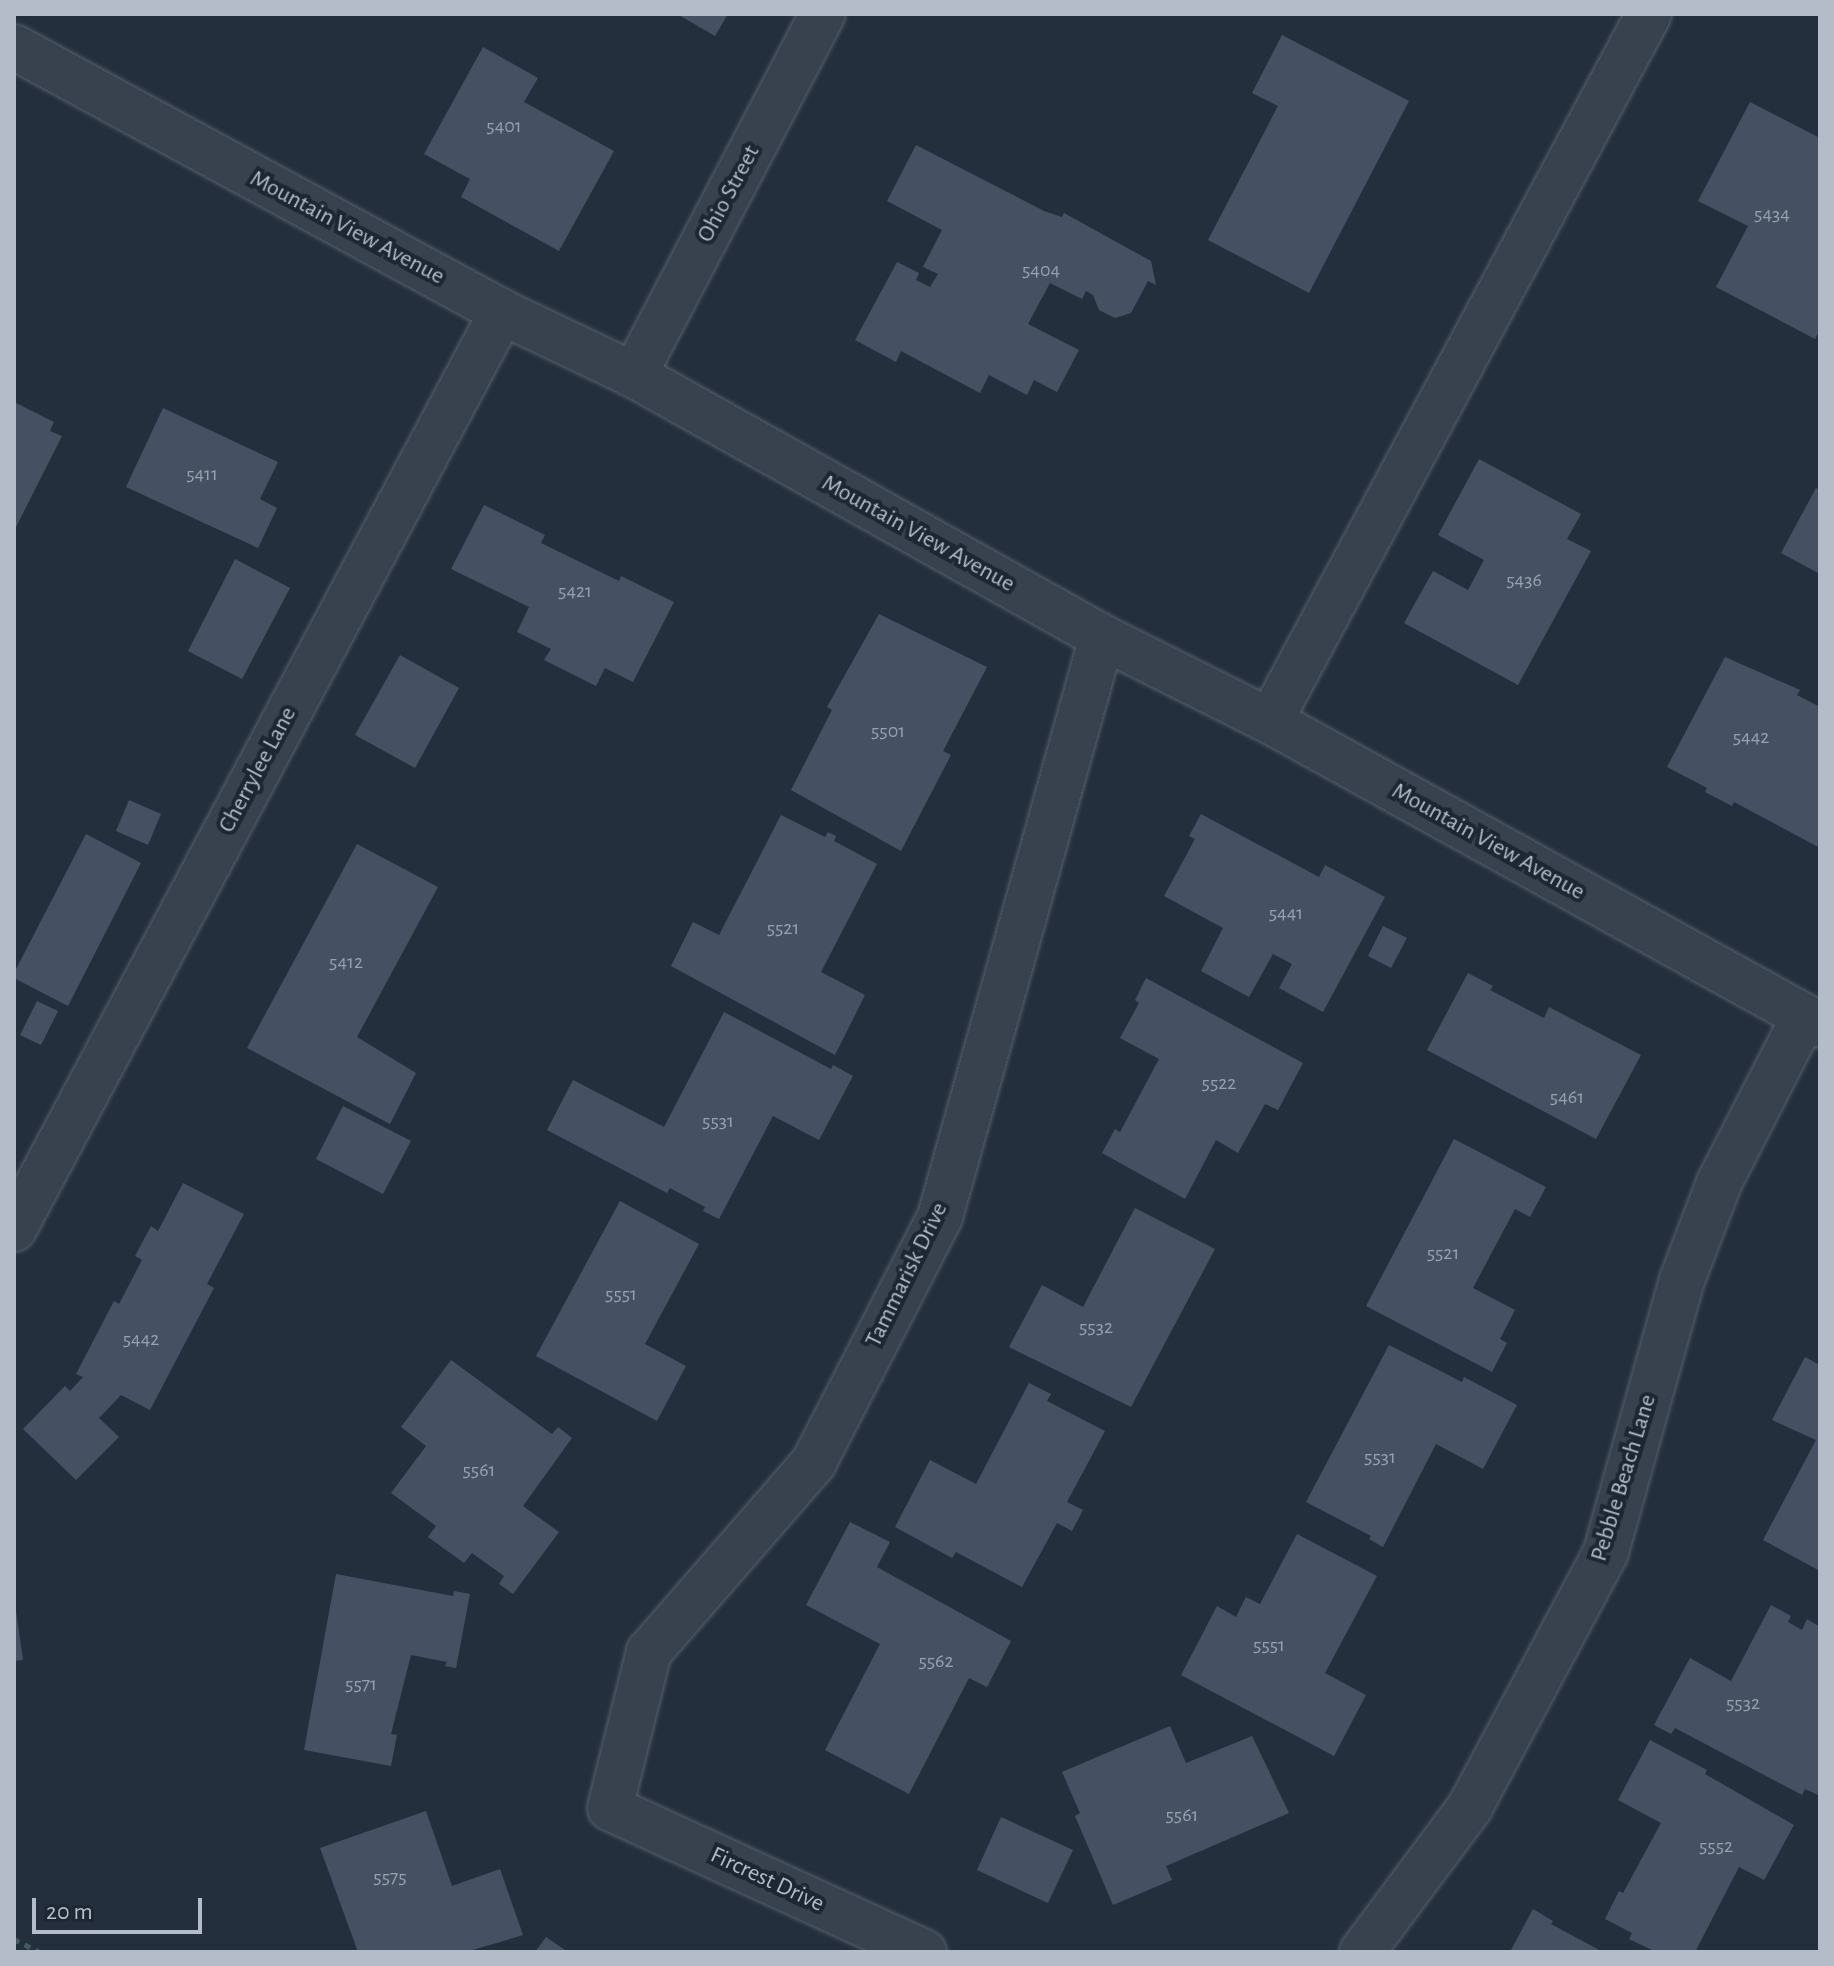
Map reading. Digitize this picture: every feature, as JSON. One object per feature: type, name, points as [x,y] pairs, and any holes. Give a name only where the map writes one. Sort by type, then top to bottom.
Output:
[{"type":"street","name":"Ohio Street","points":[[634,375],[823,14]]},
{"type":"street","points":[[1270,721],[1649,14]]},
{"type":"street","name":"Mountain View Avenue","points":[[17,56],[502,312],[634,375],[1102,637],[1270,721],[1812,1021]]},
{"type":"street","name":"Cherrylee Lane","points":[[14,1229],[502,312]]},
{"type":"street","name":"Tammarisk Drive","points":[[610,1808],[649,1652],[814,1462],[940,1217],[1102,637]]},
{"type":"street","name":"Pebble Beach Lane","points":[[1362,1952],[1470,1807],[1606,1552],[1682,1280],[1719,1183],[1812,1021]]},
{"type":"street","name":"Fircrest Drive","points":[[610,1808],[924,1952]]},
{"type":"path","points":[[14,1939],[39,1952]]},
{"type":"building","points":[[677,14],[728,14],[715,36]]},
{"type":"building","points":[[1282,35],[1409,101],[1309,293],[1208,240],[1278,106],[1252,93]]},
{"type":"building","points":[[483,47],[538,78],[524,102],[614,151],[559,251],[461,197],[470,179],[424,154]]},
{"type":"building","points":[[1750,102],[1820,138],[1820,330],[1815,339],[1716,287],[1748,226],[1698,201]]},
{"type":"building","points":[[916,145],[1044,211],[1062,217],[1064,213],[1151,261],[1156,285],[1148,281],[1131,313],[1115,318],[1099,310],[1093,295],[1086,291],[1082,299],[1050,283],[1028,324],[1079,350],[1057,392],[1034,380],[1027,395],[989,375],[980,393],[901,351],[896,362],[855,340],[897,262],[919,273],[916,280],[930,287],[938,274],[923,267],[942,230],[887,201]]},
{"type":"building","points":[[14,402],[54,422],[50,431],[62,436],[14,531]]},
{"type":"building","points":[[163,408],[278,462],[260,499],[277,508],[258,548],[126,487]]},
{"type":"building","points":[[1479,459],[1581,514],[1567,539],[1591,551],[1518,685],[1404,623],[1433,571],[1468,590],[1484,560],[1438,535]]},
{"type":"building","points":[[1816,488],[1820,490],[1820,574],[1781,553]]},
{"type":"building","points":[[484,505],[545,535],[541,543],[619,581],[621,576],[674,602],[633,682],[605,668],[596,686],[544,660],[551,649],[517,632],[529,607],[451,569]]},
{"type":"building","points":[[235,559],[290,588],[242,679],[188,651]]},
{"type":"building","points":[[879,614],[987,667],[943,751],[951,755],[901,851],[791,790],[832,710],[827,707]]},
{"type":"building","points":[[400,655],[459,688],[415,768],[355,735]]},
{"type":"building","points":[[1725,657],[1800,690],[1797,695],[1820,707],[1820,848],[1734,802],[1732,806],[1705,792],[1707,788],[1667,767]]},
{"type":"building","points":[[129,800],[161,814],[148,845],[116,831]]},
{"type":"building","points":[[1201,814],[1319,877],[1325,865],[1385,897],[1323,1012],[1279,988],[1292,964],[1273,954],[1249,997],[1201,971],[1223,928],[1164,896],[1195,839],[1189,836]]},
{"type":"building","points":[[781,815],[825,837],[828,832],[836,836],[834,841],[877,864],[821,972],[865,995],[835,1055],[671,966],[693,922],[719,935]]},
{"type":"building","points":[[86,834],[141,863],[68,1006],[14,978],[14,973]]},
{"type":"building","points":[[357,844],[438,887],[357,1037],[416,1073],[390,1124],[247,1048]]},
{"type":"building","points":[[1383,926],[1407,938],[1391,968],[1368,956]]},
{"type":"building","points":[[1468,973],[1493,986],[1490,990],[1544,1018],[1549,1007],[1641,1055],[1596,1139],[1427,1050]]},
{"type":"building","points":[[1146,978],[1303,1063],[1278,1110],[1265,1104],[1238,1153],[1216,1140],[1185,1199],[1102,1153],[1115,1129],[1120,1132],[1159,1059],[1120,1038],[1139,1003],[1135,1000]]},
{"type":"building","points":[[37,1001],[58,1011],[41,1045],[20,1035]]},
{"type":"building","points":[[724,1012],[831,1069],[833,1065],[853,1076],[819,1140],[773,1116],[719,1219],[703,1211],[705,1207],[670,1188],[667,1193],[547,1130],[573,1080],[664,1127]]},
{"type":"building","points":[[343,1106],[411,1141],[383,1194],[316,1159]]},
{"type":"building","points":[[1454,1139],[1546,1187],[1530,1217],[1515,1209],[1473,1288],[1515,1310],[1500,1339],[1507,1343],[1492,1372],[1366,1306]]},
{"type":"building","points":[[183,1183],[244,1214],[207,1284],[214,1288],[150,1410],[121,1395],[99,1418],[119,1437],[76,1480],[23,1429],[65,1386],[70,1391],[83,1377],[76,1374],[114,1301],[119,1304],[142,1260],[135,1256],[151,1226],[158,1231]]},
{"type":"building","points":[[620,1201],[699,1244],[645,1344],[686,1366],[657,1421],[536,1356]]},
{"type":"building","points":[[1135,1208],[1215,1249],[1131,1407],[1009,1347],[1042,1285],[1083,1307]]},
{"type":"building","points":[[1389,1345],[1462,1382],[1464,1377],[1517,1405],[1483,1469],[1436,1444],[1383,1547],[1369,1539],[1371,1536],[1306,1502]]},
{"type":"building","points":[[1805,1357],[1818,1364],[1820,1370],[1820,1571],[1763,1540],[1816,1440],[1772,1420]]},
{"type":"building","points":[[451,1360],[552,1434],[558,1427],[572,1438],[523,1506],[559,1532],[513,1594],[499,1584],[504,1576],[472,1553],[464,1563],[428,1537],[436,1526],[391,1493],[426,1446],[401,1427]]},
{"type":"building","points":[[1029,1383],[1051,1394],[1047,1401],[1105,1431],[1067,1502],[1083,1510],[1072,1531],[1057,1523],[1022,1587],[956,1552],[952,1558],[895,1527],[930,1460],[976,1484]]},
{"type":"building","points":[[850,1522],[890,1542],[877,1567],[1011,1641],[987,1687],[969,1678],[909,1794],[825,1750],[880,1644],[806,1605]]},
{"type":"building","points":[[1297,1534],[1377,1576],[1325,1673],[1366,1695],[1334,1756],[1181,1675],[1217,1606],[1236,1617],[1246,1597],[1260,1604]]},
{"type":"building","points":[[336,1574],[453,1596],[454,1591],[470,1594],[456,1668],[445,1666],[447,1662],[411,1655],[391,1734],[397,1735],[391,1766],[304,1750]]},
{"type":"building","points":[[14,1597],[23,1660],[14,1661]]},
{"type":"building","points":[[1771,1605],[1791,1616],[1788,1622],[1802,1630],[1807,1619],[1820,1627],[1820,1796],[1805,1789],[1802,1795],[1675,1728],[1671,1734],[1654,1725],[1690,1658],[1731,1681]]},
{"type":"building","points":[[1170,1726],[1186,1763],[1252,1736],[1289,1813],[1166,1866],[1172,1880],[1113,1905],[1075,1816],[1080,1813],[1062,1772]]},
{"type":"building","points":[[1650,1740],[1707,1770],[1705,1774],[1794,1825],[1764,1880],[1739,1867],[1695,1952],[1656,1952],[1629,1939],[1632,1933],[1605,1919],[1619,1891],[1623,1893],[1661,1823],[1618,1800]]},
{"type":"building","points":[[426,1811],[452,1886],[500,1869],[523,1935],[466,1952],[358,1952],[320,1848]]},
{"type":"building","points":[[1001,1817],[1073,1850],[1048,1903],[977,1870]]},
{"type":"building","points":[[1533,1909],[1553,1921],[1551,1924],[1603,1952],[1510,1952]]},
{"type":"building","points":[[546,1937],[568,1952],[535,1952]]}]
